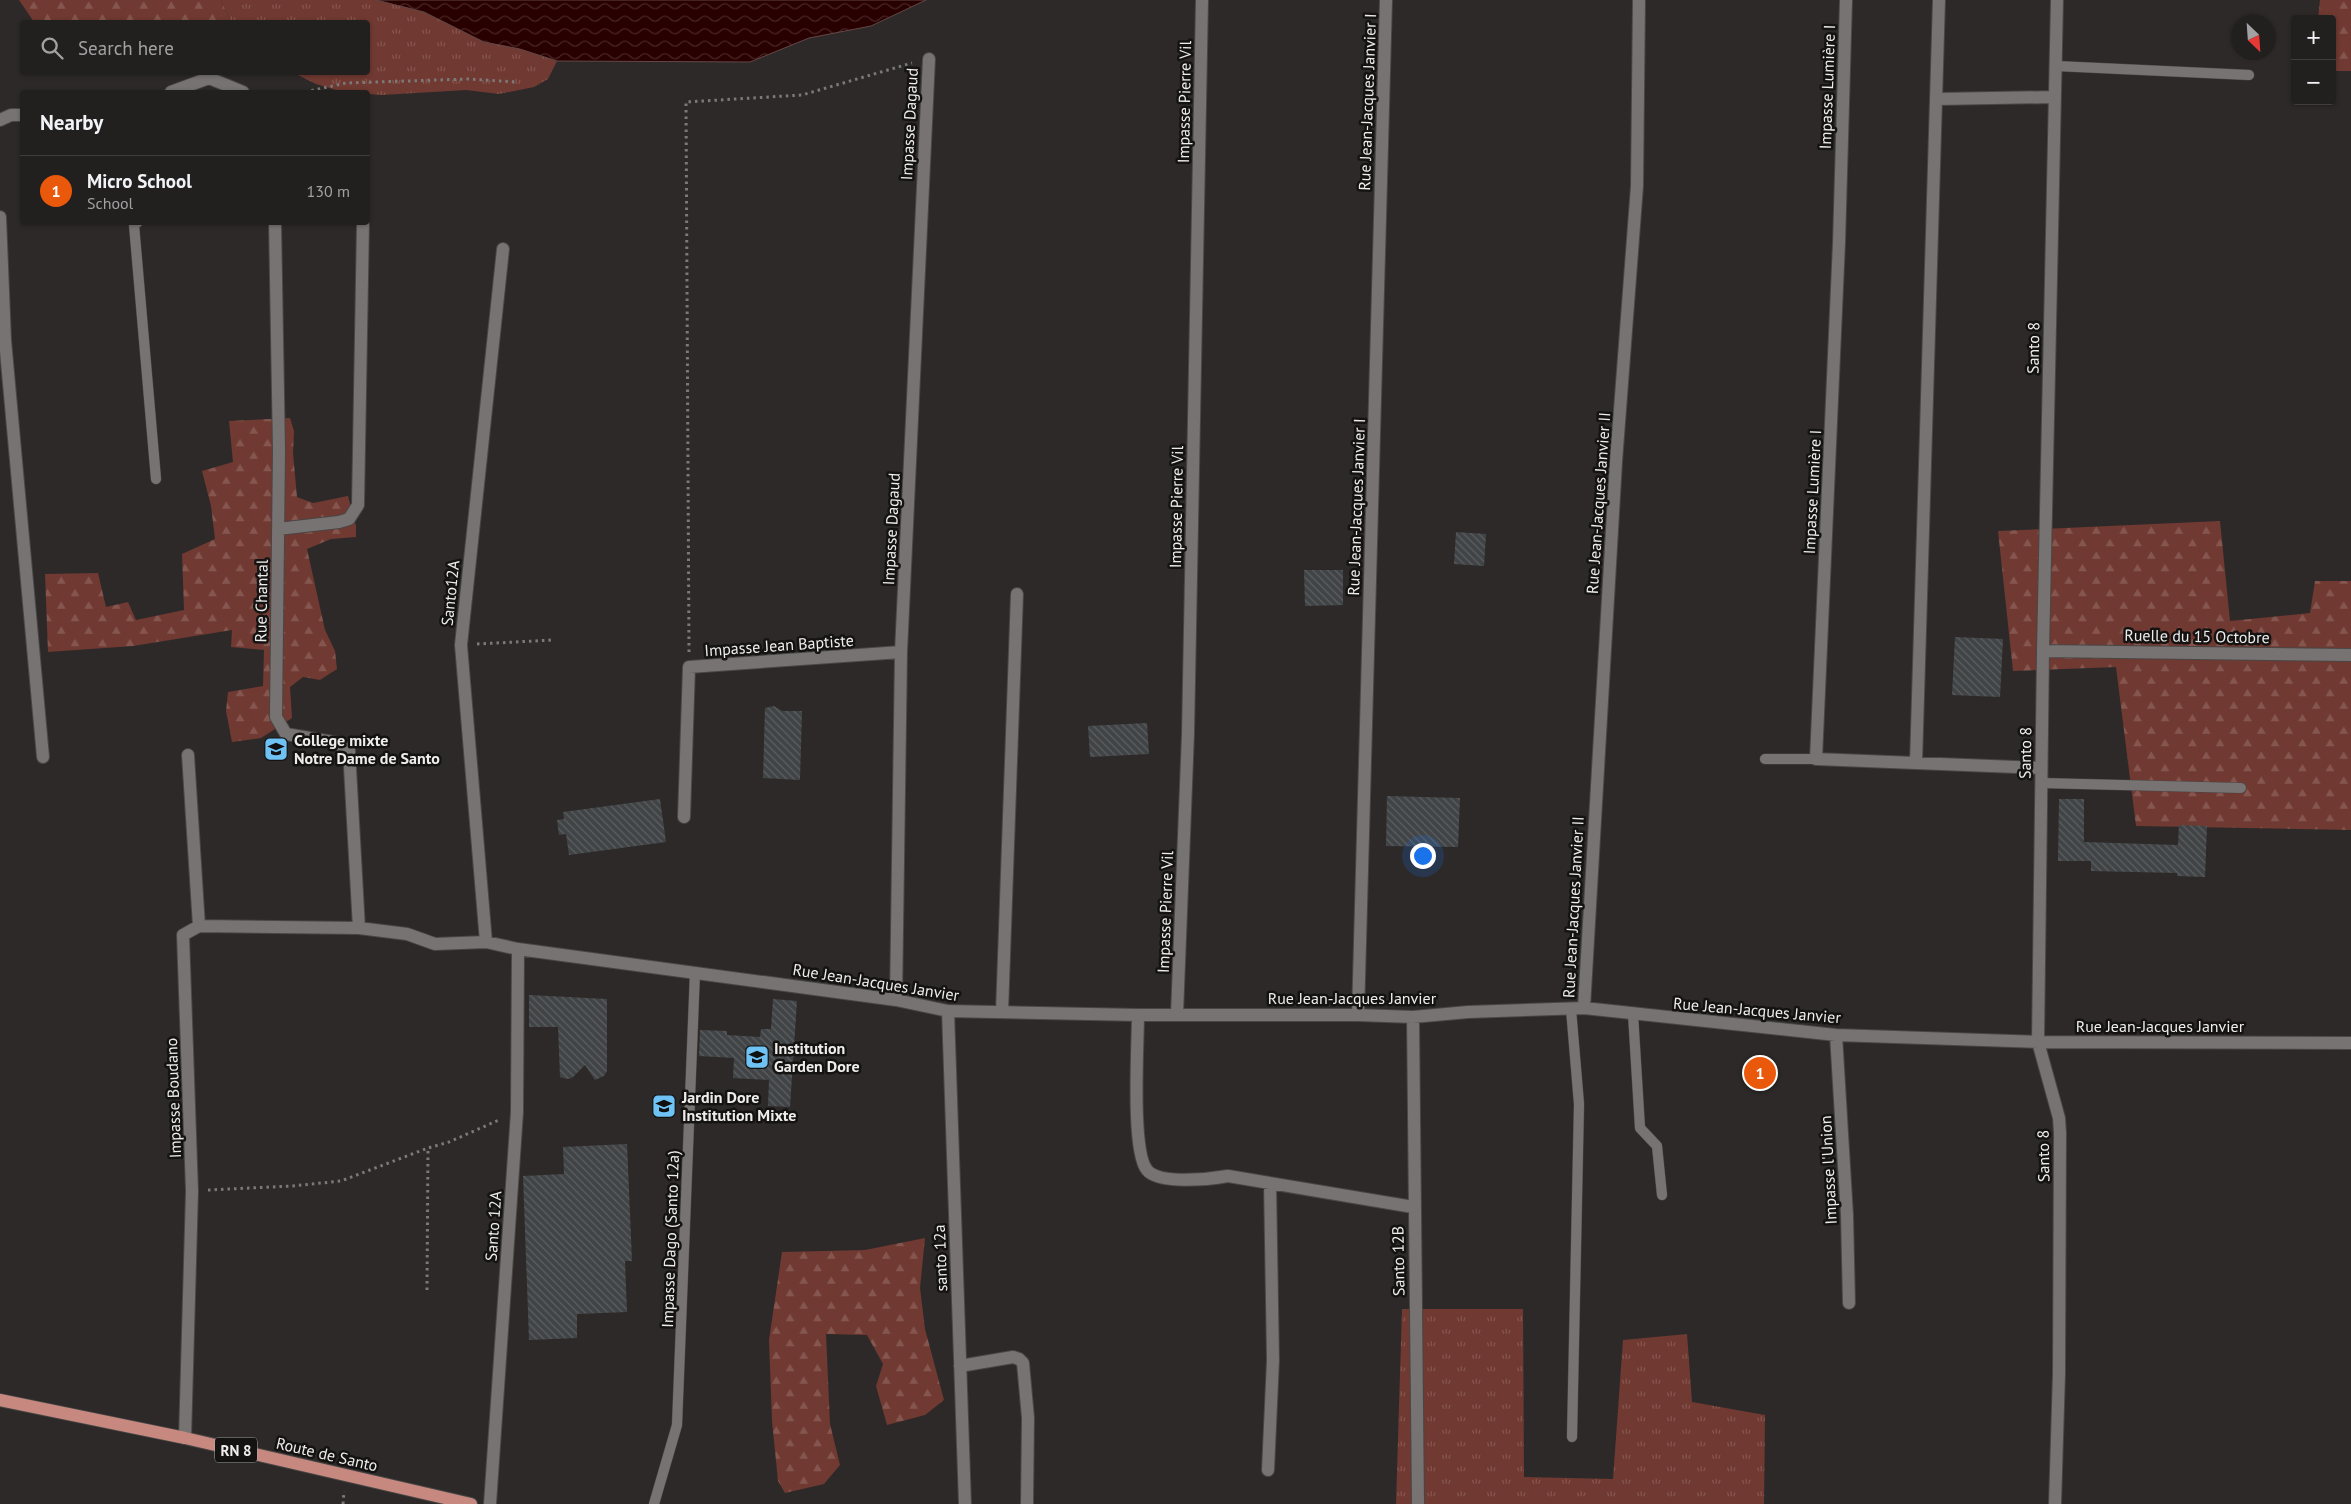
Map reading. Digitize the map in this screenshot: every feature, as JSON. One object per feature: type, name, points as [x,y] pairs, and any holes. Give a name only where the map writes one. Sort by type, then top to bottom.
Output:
[{"type":"main road","name":"Route de Santo","points":[[0,1400],[185,1438],[471,1504]]},
{"type":"street","name":"Impasse Pierre Vil","points":[[1177,1014],[1188,734],[1202,0]]},
{"type":"street","name":"Rue Jean-Jacques Janvier I","points":[[1358,1014],[1386,0]]},
{"type":"street","name":"Rue Jean-Jacques Janvier II","points":[[1577,1009],[1616,462],[1638,186],[1640,0]]},
{"type":"street","name":"Impasse Lumière I","points":[[1816,759],[1839,243],[1846,0]]},
{"type":"street","points":[[1916,763],[1939,0]]},
{"type":"street","name":"Santo 8","points":[[2056,1504],[2059,1373],[2060,1133],[2059,1118],[2038,1042],[2043,651],[2057,0]]},
{"type":"street","name":"Impasse Dagaud","points":[[896,1000],[901,652],[928,59]]},
{"type":"street","points":[[176,90],[208,78],[238,90]]},
{"type":"street","points":[[1937,99],[2055,97]]},
{"type":"street","points":[[0,120],[11,115],[20,115]]},
{"type":"street","points":[[0,217],[5,340],[43,757]]},
{"type":"street","name":"Rue Chantal","points":[[275,225],[278,529],[276,717],[286,734],[333,742],[349,750],[359,928]]},
{"type":"street","points":[[278,529],[339,522],[349,519],[358,505],[363,225]]},
{"type":"street","name":"Santo12A","points":[[486,942],[461,645],[503,249]]},
{"type":"street","points":[[1002,1012],[1017,594]]},
{"type":"street","name":"Ruelle du 15 Octobre","points":[[2043,651],[2351,655]]},
{"type":"street","name":"Impasse Jean Baptiste","points":[[684,817],[689,667],[901,652]]},
{"type":"street","points":[[188,755],[199,926],[359,928]]},
{"type":"street","points":[[1816,759],[2041,768]]},
{"type":"street","name":"Impasse Boudano","points":[[185,1438],[192,1190],[184,935],[199,926]]},
{"type":"street","name":"Rue Jean-Jacques Janvier","points":[[359,928],[407,934],[435,944],[486,942],[518,949],[896,1000],[948,1011],[1138,1014],[1358,1014],[1413,1017],[1468,1012],[1577,1009],[1836,1035],[2038,1042],[2351,1043]]},
{"type":"street","name":"Santo 12A","points":[[490,1504],[517,1112],[518,949]]},
{"type":"street","name":"santo 12a","points":[[948,1011],[965,1504]]},
{"type":"street","points":[[1138,1014],[1138,1129],[1140,1158],[1147,1171],[1160,1176],[1202,1180],[1228,1176],[1414,1207]]},
{"type":"street","name":"Santo 12B","points":[[1413,1017],[1418,1504]]},
{"type":"street","name":"Impasse l'Union","points":[[1836,1035],[1847,1215],[1849,1303]]},
{"type":"street","points":[[1268,1470],[1273,1360],[1270,1183]]},
{"type":"street","points":[[960,1366],[1013,1357],[1023,1363],[1028,1418],[1027,1504]]},
{"type":"lane","points":[[2056,66],[2249,75]]},
{"type":"lane","points":[[134,225],[156,479]]},
{"type":"lane","points":[[1765,759],[1816,759]]},
{"type":"lane","points":[[2041,783],[2241,788]]},
{"type":"lane","name":"Impasse Dago (Santo 12a)","points":[[654,1504],[677,1425],[695,972]]},
{"type":"lane","points":[[1572,1437],[1579,1104],[1577,1009]]},
{"type":"lane","points":[[1633,1014],[1640,1128],[1657,1146],[1662,1195]]},
{"type":"path","points":[[689,667],[686,102],[802,95],[928,59]]},
{"type":"path","points":[[314,90],[346,83],[468,79],[516,82]]},
{"type":"path","points":[[461,645],[553,640]]},
{"type":"path","points":[[192,1190],[292,1186],[341,1181],[449,1142],[517,1112]]},
{"type":"path","points":[[427,1290],[428,1148]]},
{"type":"green space","points":[[19,0],[221,0],[230,20],[33,20]]},
{"type":"green space","points":[[221,0],[376,0],[424,12],[484,42],[520,49],[557,61],[548,79],[534,87],[499,94],[466,90],[382,95],[370,94],[370,90],[336,90],[316,84],[298,75],[370,75],[370,20],[230,20]]},
{"type":"green space","points":[[2320,0],[2351,0],[2351,71],[2336,71],[2336,15],[2318,15]]},
{"type":"green space","points":[[290,418],[294,431],[293,453],[297,497],[313,503],[348,496],[356,526],[356,537],[331,539],[307,549],[325,630],[335,651],[337,669],[320,680],[303,677],[290,687],[292,718],[261,738],[232,742],[226,711],[228,692],[263,686],[264,650],[231,647],[232,630],[133,646],[48,652],[45,574],[98,573],[106,607],[128,602],[136,620],[184,610],[182,554],[215,539],[211,506],[202,471],[233,462],[229,421]]},
{"type":"green space","points":[[2220,521],[2230,621],[2310,613],[2315,581],[2351,581],[2351,830],[2136,826],[2116,667],[2013,671],[1998,531]]},
{"type":"green space","points":[[925,1238],[920,1288],[925,1329],[944,1400],[925,1415],[887,1425],[876,1386],[883,1364],[867,1335],[826,1334],[830,1424],[840,1465],[824,1484],[785,1493],[778,1481],[772,1421],[769,1340],[782,1252],[865,1250]]},
{"type":"green space","points":[[1402,1309],[1523,1309],[1524,1477],[1613,1479],[1623,1340],[1687,1334],[1692,1402],[1765,1415],[1764,1504],[1396,1504]]},
{"type":"water","points":[[376,0],[926,0],[871,26],[809,38],[750,62],[557,61],[520,49],[484,42],[424,12]]},
{"type":"building","points":[[1456,532],[1486,534],[1484,566],[1454,564]]},
{"type":"building","points":[[1304,570],[1343,570],[1343,605],[1305,606]]},
{"type":"building","points":[[1955,637],[2003,639],[2000,697],[1952,695]]},
{"type":"building","points":[[774,706],[782,711],[802,711],[800,780],[763,778],[765,708]]},
{"type":"building","points":[[1147,723],[1149,754],[1090,757],[1088,726]]},
{"type":"building","points":[[1387,796],[1460,798],[1458,847],[1386,846]]},
{"type":"building","points":[[660,799],[666,842],[569,855],[566,834],[559,835],[557,820],[564,819],[563,812]]},
{"type":"building","points":[[2059,799],[2084,799],[2084,842],[2178,845],[2179,825],[2207,826],[2205,877],[2177,876],[2177,873],[2091,871],[2091,861],[2058,861]]},
{"type":"building","points":[[529,995],[607,999],[607,1071],[604,1076],[595,1080],[585,1065],[572,1078],[560,1077],[558,1027],[529,1027]]},
{"type":"building","points":[[773,999],[797,1001],[790,1107],[768,1106],[769,1080],[733,1078],[734,1058],[699,1056],[700,1030],[727,1031],[727,1035],[760,1037],[761,1029],[771,1029]]},
{"type":"building","points":[[627,1144],[632,1261],[625,1261],[627,1312],[577,1314],[577,1338],[529,1340],[523,1176],[564,1174],[563,1147]]},
{"type":"place","name":"College mixte Notre Dame de Santo","points":[[276,749]]},
{"type":"place","name":"Institution Garden Dore","points":[[757,1057]]},
{"type":"place","name":"Micro School","points":[[1760,1073]]},
{"type":"place","name":"Jardin Dore Institution Mixte","points":[[664,1106]]}]
